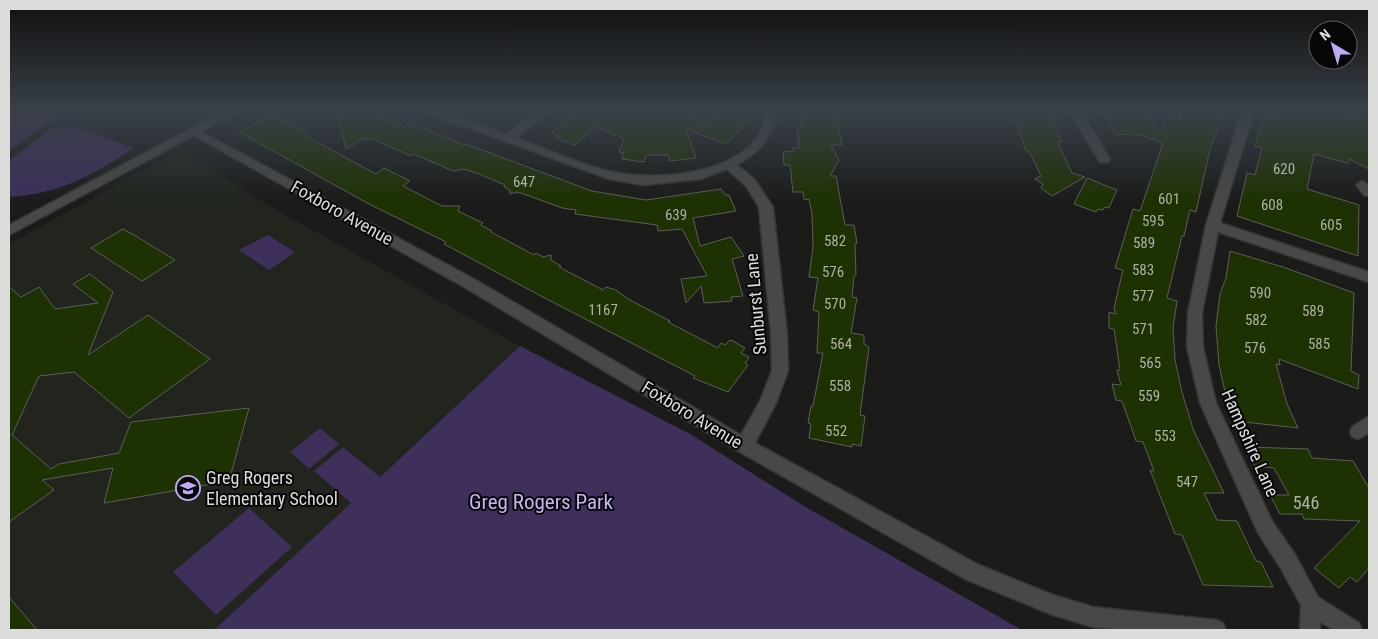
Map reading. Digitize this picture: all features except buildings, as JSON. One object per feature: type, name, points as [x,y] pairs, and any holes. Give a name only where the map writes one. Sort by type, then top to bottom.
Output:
[{"type":"street","points":[[9,231],[178,141]]},
{"type":"street","name":"Foxboro Avenue","points":[[210,141],[469,283],[744,446],[972,572],[1053,605],[1093,617],[1216,630]]},
{"type":"street","points":[[512,141],[609,175],[644,181],[700,174],[729,164],[748,153],[760,141]]},
{"type":"street","points":[[1093,141],[1104,159]]},
{"type":"street","name":"Hampshire Lane","points":[[1239,141],[1213,225],[1195,313],[1195,347],[1208,403],[1265,527],[1312,604]]},
{"type":"street","name":"Sunburst Lane","points":[[729,164],[751,183],[766,207],[779,334],[780,371],[768,403],[744,446]]},
{"type":"street","points":[[1213,225],[1369,277]]},
{"type":"street","points":[[1310,630],[1312,604],[1352,630]]},
{"type":"shaded area","name":"Greg Rogers Elementary School","points":[[189,155],[268,205],[520,346],[214,630],[9,630],[9,244],[168,157]]},
{"type":"green space","points":[[9,141],[23,141],[9,151]]},
{"type":"green space","points":[[35,141],[114,141],[133,148],[104,167],[59,188],[9,197],[9,161]]},
{"type":"green space","points":[[268,235],[293,251],[293,254],[269,270],[239,250]]},
{"type":"green space","name":"Greg Rogers Park","points":[[520,346],[690,434],[809,509],[1022,630],[214,630],[351,503],[314,471],[343,447],[380,477]]},
{"type":"green space","points":[[320,428],[339,444],[309,469],[290,452]]},
{"type":"green space","points":[[249,508],[292,547],[216,615],[173,572]]},
{"type":"place","name":"Greg Rogers Elementary School","points":[[188,488]]}]
